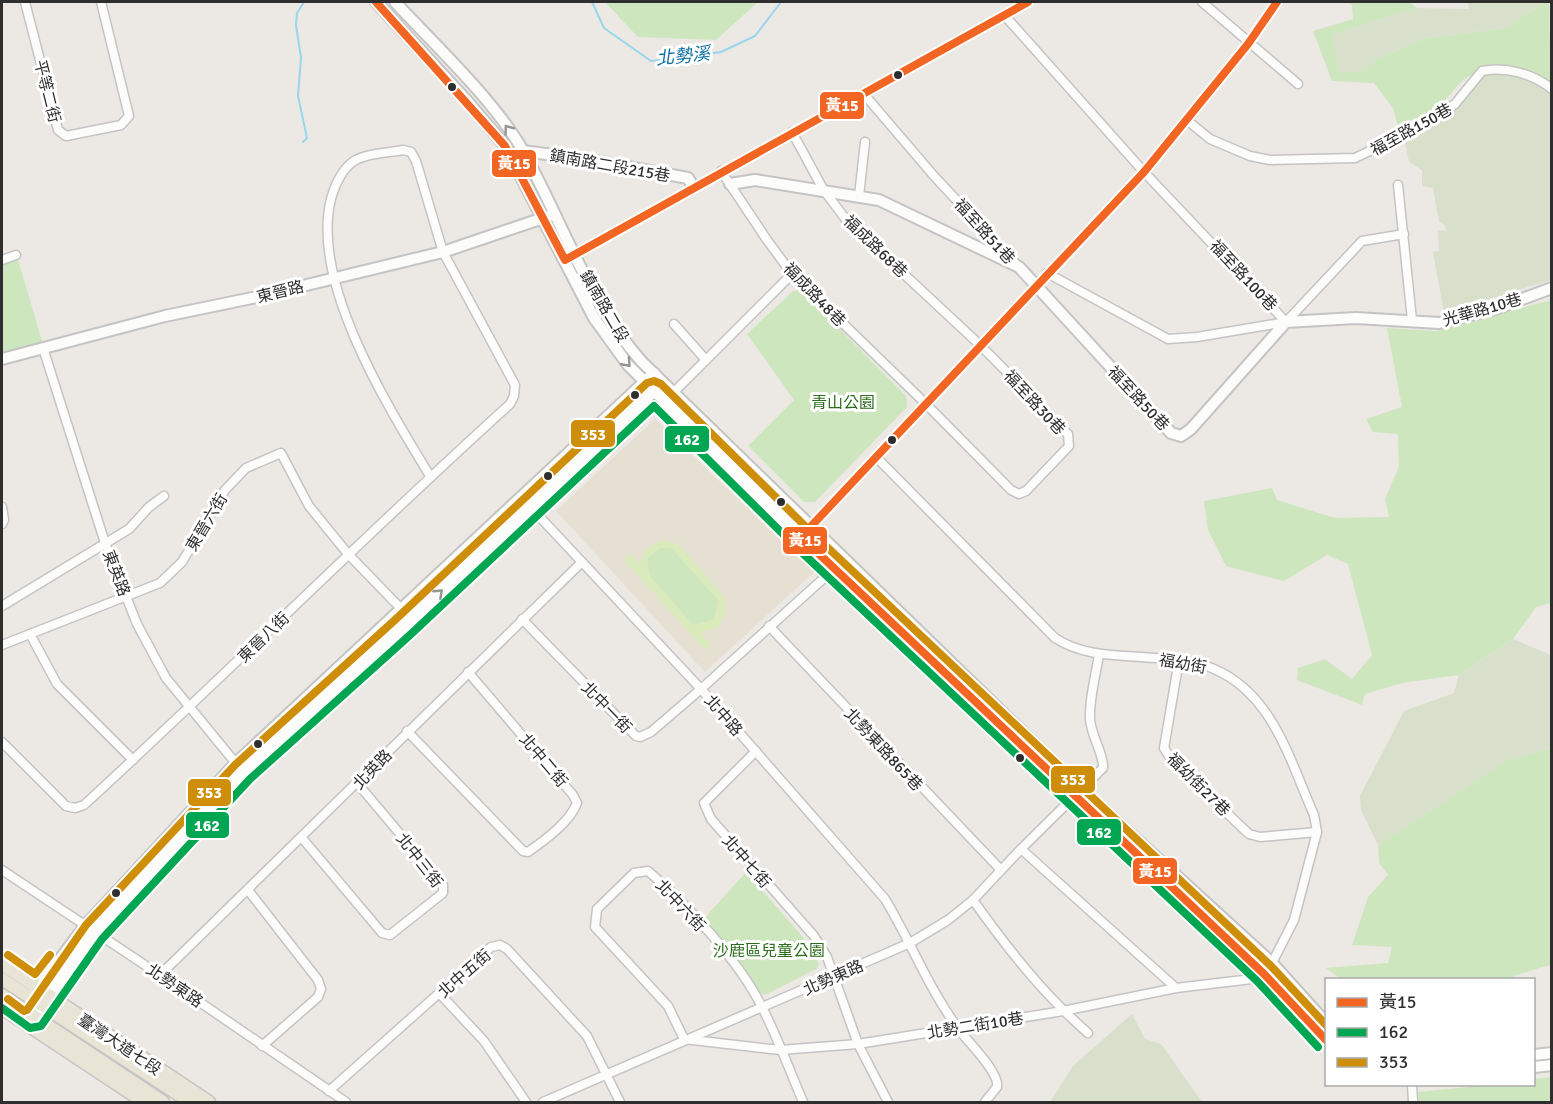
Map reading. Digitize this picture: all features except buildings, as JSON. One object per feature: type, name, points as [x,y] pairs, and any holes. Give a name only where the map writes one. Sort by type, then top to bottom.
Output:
[{"type":"main road","name":"臺灣大道七段","points":[[2,964],[29,993]]},
{"type":"main road","name":"臺灣大道七段","points":[[2,979],[46,1001],[209,1102]]},
{"type":"main road","points":[[2,995],[19,1007],[29,1021]]},
{"type":"main road","name":"臺灣大道七段","points":[[46,1001],[190,1102]]},
{"type":"main road","name":"臺灣大道七段","points":[[2,1008],[29,1021],[162,1102]]},
{"type":"main road","name":"臺灣大道七段","points":[[29,1021],[144,1102]]},
{"type":"street","name":"平等二街","points":[[25,2],[58,130],[66,136],[122,124],[129,116],[101,2]]},
{"type":"street","name":"鎮南路二段","points":[[376,2],[468,102],[505,146],[604,334],[645,382],[834,569],[1077,793],[1272,963],[1325,1022]]},
{"type":"street","name":"鎮南路二段","points":[[395,2],[488,104],[523,151],[603,309],[619,335],[673,393],[1077,793],[1264,974],[1325,1039]]},
{"type":"street","points":[[565,260],[721,171],[1028,2]]},
{"type":"street","points":[[1202,2],[1248,44],[1298,84]]},
{"type":"street","points":[[801,537],[877,458],[925,402],[1144,172],[1188,121],[1248,44],[1277,2]]},
{"type":"street","name":"福至路100巷","points":[[1005,16],[1144,172],[1286,322],[1362,241],[1404,234]]},
{"type":"street","name":"福至路150巷","points":[[1188,121],[1210,139],[1250,156],[1270,160],[1355,158],[1376,150],[1447,110],[1460,99],[1482,71],[1494,69],[1524,74],[1539,79],[1551,89]]},
{"type":"street","name":"福至路51巷","points":[[863,93],[934,176],[1019,267]]},
{"type":"street","name":"福成路68巷","points":[[792,132],[823,189],[847,221],[980,345]]},
{"type":"street","points":[[859,196],[865,142]]},
{"type":"street","points":[[430,476],[368,369],[349,324],[336,279],[327,224],[334,189],[342,172],[355,160],[372,155],[403,150],[411,152],[416,161],[443,252]]},
{"type":"street","name":"鎮南路二段215巷","points":[[523,151],[688,178],[693,187]]},
{"type":"street","name":"福成路48巷","points":[[721,171],[792,274],[925,402]]},
{"type":"street","name":"福至路51巷","points":[[730,184],[756,180],[823,189],[879,200],[1019,267]]},
{"type":"street","points":[[1398,185],[1412,320]]},
{"type":"street","name":"東晉路","points":[[2,359],[165,316],[336,279],[443,252],[555,213]]},
{"type":"street","name":"東晉八街","points":[[2,742],[66,806],[75,808],[84,805],[189,709],[430,476],[510,404],[515,389],[512,378],[443,252]]},
{"type":"street","points":[[2,260],[16,255]]},
{"type":"street","name":"福至路50巷","points":[[1019,267],[1171,433],[1181,436],[1191,429],[1286,322]]},
{"type":"street","points":[[1047,273],[1168,339],[1197,337],[1286,322]]},
{"type":"street","points":[[673,393],[792,274]]},
{"type":"street","name":"光華路10巷","points":[[1286,322],[1356,318],[1439,323],[1495,309],[1551,288]]},
{"type":"street","points":[[674,324],[706,360]]},
{"type":"street","name":"福至路30巷","points":[[925,402],[1011,490],[1019,494],[1026,491],[1041,477],[1069,447],[1068,434],[980,345]]},
{"type":"street","name":"東英路","points":[[43,348],[105,543],[151,653],[189,709],[239,768]]},
{"type":"street","points":[[19,1007],[29,993],[239,768],[402,610],[654,374]]},
{"type":"street","points":[[239,768],[411,619],[663,383]]},
{"type":"street","name":"東晉六街","points":[[126,597],[160,583],[182,562],[225,490],[246,468],[281,453],[309,506],[348,554]]},
{"type":"street","name":"福幼街","points":[[877,458],[1054,638],[1070,647],[1099,654],[1179,660],[1213,668],[1244,687],[1259,700],[1270,718],[1314,815],[1317,832]]},
{"type":"street","points":[[2,606],[129,529],[149,507],[164,496]]},
{"type":"street","name":"北中路","points":[[522,498],[701,689],[885,899],[933,989],[958,1029],[998,1081],[985,1102]]},
{"type":"street","points":[[2,507],[4,520],[2,524]]},
{"type":"street","points":[[348,554],[411,619]]},
{"type":"street","name":"北英路","points":[[160,975],[582,562]]},
{"type":"street","name":"北中一街","points":[[522,619],[636,736],[640,737],[651,732],[701,689],[834,569]]},
{"type":"street","points":[[2,645],[126,597]]},
{"type":"street","name":"北勢東路865巷","points":[[770,626],[1001,870]]},
{"type":"street","points":[[30,634],[57,684],[133,760]]},
{"type":"street","name":"北勢東路","points":[[543,1102],[562,1098],[684,1039],[763,1008],[910,943],[948,920],[973,900],[1103,768],[1093,739],[1090,717],[1099,654]]},
{"type":"street","name":"福幼街27巷","points":[[1179,660],[1164,748],[1173,762],[1249,834],[1260,837],[1317,832]]},
{"type":"street","name":"北中二街","points":[[407,731],[523,851],[528,852],[542,842],[575,810],[578,803],[468,672]]},
{"type":"street","name":"北中七街","points":[[756,751],[704,803],[706,810],[711,819],[814,936],[835,976]]},
{"type":"street","name":"北中三街","points":[[302,838],[382,933],[390,935],[443,893],[443,885],[357,784]]},
{"type":"street","points":[[1264,974],[1294,920],[1317,832]]},
{"type":"street","points":[[1021,849],[1176,988]]},
{"type":"street","name":"北勢東路","points":[[2,870],[346,1102]]},
{"type":"street","name":"北中六街","points":[[684,1039],[668,1006],[595,927],[597,909],[634,873],[648,871],[662,883],[735,963],[763,1008],[802,1102]]},
{"type":"street","points":[[248,890],[318,980],[321,989],[318,997],[262,1046]]},
{"type":"street","points":[[973,900],[1017,962],[1063,1011],[1088,1033]]},
{"type":"street","points":[[29,1021],[46,1001],[90,929]]},
{"type":"street","name":"北中五街","points":[[330,1091],[491,947],[500,945],[507,949],[586,1036],[608,1074]]},
{"type":"street","name":"北勢二街10巷","points":[[684,1039],[780,1050],[858,1044],[1063,1011],[1176,988],[1252,979],[1264,974]]},
{"type":"street","points":[[835,976],[858,1044],[888,1102]]},
{"type":"street","points":[[440,994],[484,1041],[526,1102]]},
{"type":"street","points":[[1535,1055],[1551,1053]]},
{"type":"street","points":[[1535,1067],[1551,1065]]},
{"type":"street","points":[[608,1074],[620,1102]]},
{"type":"street","points":[[1412,1086],[1413,1102]]},
{"type":"shaded area","points":[[655,419],[814,572],[705,672],[556,511]]},
{"type":"green space","points":[[605,2],[758,2],[716,40],[638,37]]},
{"type":"green space","points":[[1346,2],[1409,2],[1417,8],[1332,35],[1358,73],[1380,57],[1425,38],[1505,28],[1545,2],[1549,2],[1551,98],[1536,85],[1527,81],[1492,73],[1481,73],[1465,79],[1432,113],[1399,130],[1393,108],[1374,83],[1332,81],[1313,31],[1353,19],[1352,5]]},
{"type":"green space","points":[[1468,2],[1545,2],[1506,28],[1425,38],[1380,57],[1358,73],[1338,71],[1332,35],[1417,8],[1469,9]]},
{"type":"green space","points":[[1488,71],[1535,82],[1551,98],[1551,280],[1444,313],[1433,252],[1439,251],[1438,230],[1446,231],[1445,225],[1439,222],[1433,188],[1422,186],[1422,170],[1409,162],[1405,141],[1447,109]]},
{"type":"green space","points":[[18,260],[43,344],[2,356],[2,265]]},
{"type":"green space","name":"青山公園","points":[[801,290],[906,396],[907,407],[815,502],[804,502],[748,446],[794,400],[747,334],[793,291]]},
{"type":"green space","points":[[1551,300],[1551,603],[1536,607],[1513,639],[1459,675],[1402,683],[1365,694],[1362,705],[1297,680],[1298,668],[1325,659],[1352,679],[1372,655],[1348,564],[1327,555],[1284,581],[1226,566],[1208,530],[1204,501],[1272,488],[1277,500],[1335,518],[1389,517],[1385,499],[1399,466],[1398,434],[1373,432],[1366,419],[1402,407],[1387,328],[1436,331]]},
{"type":"green space","points":[[662,540],[678,544],[724,596],[725,613],[720,625],[701,632],[710,645],[705,650],[624,560],[630,554],[640,564],[645,550]],"holes":[[[660,548],[670,548],[718,600],[714,620],[693,625],[650,576],[647,559]]]},
{"type":"green space","points":[[660,548],[670,548],[674,551],[718,600],[714,620],[693,625],[650,576],[647,559]]},
{"type":"green space","points":[[1513,639],[1551,655],[1551,748],[1507,760],[1378,845],[1361,810],[1360,796],[1404,711],[1454,693],[1459,675]]},
{"type":"green space","points":[[1551,748],[1551,967],[1549,965],[1514,976],[1514,978],[1340,978],[1326,968],[1388,963],[1392,947],[1352,945],[1368,897],[1388,875],[1379,863],[1378,845],[1507,760]]},
{"type":"green space","name":"沙鹿區兒童公園","points":[[746,872],[808,943],[819,964],[816,969],[765,995],[755,989],[702,921]]},
{"type":"green space","points":[[1132,1014],[1145,1039],[1161,1044],[1202,1102],[1050,1102],[1073,1066]]},
{"type":"green space","points":[[1551,1077],[1551,1102],[1419,1102],[1418,1092],[1479,1086],[1535,1086],[1535,1079]]},
{"type":"waterway","name":"北勢溪","points":[[303,142],[307,138],[298,96],[301,58],[296,25],[297,13],[304,2]]},
{"type":"waterway","name":"北勢溪","points":[[592,2],[604,28],[651,61],[721,52],[755,36],[781,2]]},
{"type":"transit line","name":"黃15","points":[[376,2],[505,146],[565,260],[1028,2]]},
{"type":"transit line","name":"黃15","points":[[1277,2],[1248,44],[1144,172],[801,537],[1264,974],[1325,1039]]},
{"type":"transit line","name":"353","points":[[8,999],[24,1011],[27,1010],[86,925],[235,765],[396,619],[647,383],[654,381],[661,384],[808,529],[1271,966],[1325,1024]]},
{"type":"transit line","name":"162","points":[[2,1008],[30,1028],[41,1026],[102,939],[250,779],[410,635],[654,406],[794,545],[1257,981],[1318,1047]]},
{"type":"transit line","name":"353","points":[[8,955],[35,974],[50,955]]}]
